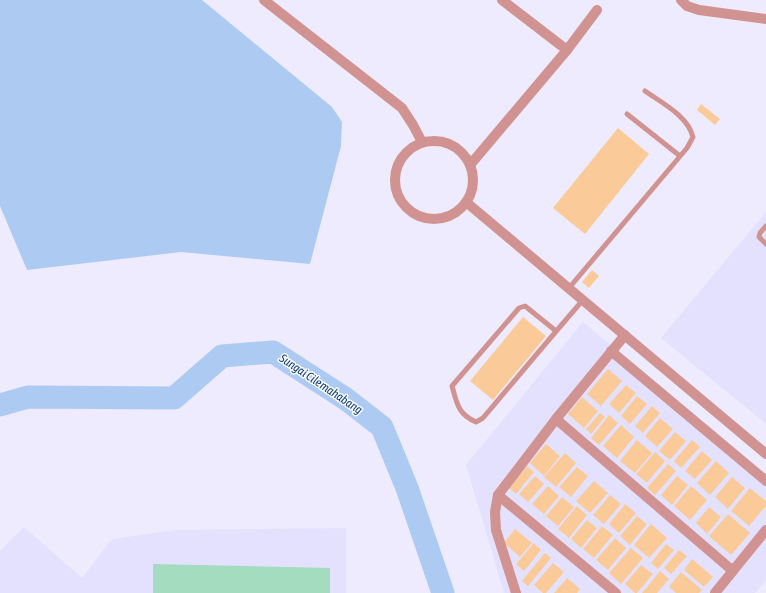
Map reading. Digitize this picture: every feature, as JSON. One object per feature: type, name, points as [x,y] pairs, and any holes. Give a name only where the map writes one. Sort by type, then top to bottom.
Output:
[{"type":"street","points":[[264,0],[402,108],[422,142]]},
{"type":"street","points":[[502,0],[567,50]]},
{"type":"street","points":[[681,0],[687,6],[699,10],[766,19]]},
{"type":"street","points":[[470,165],[567,50],[597,10]]},
{"type":"street","points":[[434,140],[445,142],[456,147],[464,155],[473,174],[471,194],[466,202],[457,212],[444,218],[431,220],[418,216],[406,209],[398,198],[394,184],[395,171],[400,158],[410,148],[422,142],[434,140]]},
{"type":"street","points":[[466,202],[766,454]]},
{"type":"street","points":[[516,593],[496,530],[495,512],[498,495],[556,419],[625,335]]},
{"type":"street","points":[[611,351],[766,481]]},
{"type":"street","points":[[556,419],[733,570]]},
{"type":"street","points":[[498,495],[616,593]]},
{"type":"street","points":[[715,593],[766,530]]},
{"type":"lane","points":[[569,288],[687,148],[693,137],[691,131],[679,115],[645,91]]},
{"type":"lane","points":[[627,114],[680,156]]},
{"type":"lane","points":[[766,226],[760,233],[759,237],[766,244]]},
{"type":"lane","points":[[556,332],[525,306],[519,308],[452,386],[462,413],[476,422],[483,418],[556,332],[583,300]]},
{"type":"shaded area","points":[[766,212],[766,424],[661,338]]},
{"type":"shaded area","points":[[583,322],[766,474],[766,580],[755,593],[504,593],[466,465]]},
{"type":"shaded area","points":[[24,527],[82,578],[112,539],[175,530],[346,528],[346,593],[0,593],[0,551]]},
{"type":"green space","points":[[153,564],[330,568],[330,593],[153,593]]},
{"type":"water","points":[[0,0],[202,0],[332,107],[342,122],[341,146],[310,264],[181,252],[27,270],[0,206]]},
{"type":"building","points":[[701,104],[720,119],[715,125],[697,110]]},
{"type":"building","points":[[618,128],[649,154],[585,234],[553,208]]},
{"type":"building","points":[[592,270],[599,276],[589,288],[582,282]]},
{"type":"building","points":[[523,317],[546,336],[493,400],[470,381]]},
{"type":"building","points":[[608,369],[622,381],[601,406],[587,394]]},
{"type":"building","points":[[626,385],[636,393],[619,413],[609,404]]},
{"type":"building","points":[[637,396],[647,404],[630,424],[621,416]]},
{"type":"building","points":[[582,397],[598,411],[584,428],[568,414]]},
{"type":"building","points":[[652,406],[660,413],[643,433],[635,426]]},
{"type":"building","points":[[600,413],[605,417],[591,434],[586,429]]},
{"type":"building","points":[[609,415],[618,423],[599,445],[591,438]]},
{"type":"building","points":[[660,418],[673,429],[657,447],[645,436]]},
{"type":"building","points":[[621,425],[634,437],[617,458],[603,446]]},
{"type":"building","points":[[675,432],[686,441],[670,460],[659,451]]},
{"type":"building","points":[[637,440],[652,453],[635,473],[620,461]]},
{"type":"building","points":[[692,440],[700,447],[681,468],[674,461]]},
{"type":"building","points":[[546,444],[560,456],[544,476],[530,463]]},
{"type":"building","points":[[702,451],[712,460],[695,479],[685,471]]},
{"type":"building","points":[[655,452],[665,461],[647,483],[636,474]]},
{"type":"building","points":[[565,453],[576,463],[556,487],[544,477]]},
{"type":"building","points":[[716,461],[729,473],[710,495],[697,483]]},
{"type":"building","points":[[668,464],[676,471],[655,495],[647,488]]},
{"type":"building","points":[[527,466],[534,472],[516,494],[509,488]]},
{"type":"building","points":[[577,467],[588,476],[571,497],[559,487]]},
{"type":"building","points":[[535,476],[544,484],[528,502],[519,494]]},
{"type":"building","points":[[677,476],[688,485],[672,505],[661,495]]},
{"type":"building","points":[[732,477],[745,488],[728,509],[715,497]]},
{"type":"building","points":[[594,481],[608,493],[590,513],[576,501]]},
{"type":"building","points":[[548,486],[559,496],[544,514],[532,504]]},
{"type":"building","points":[[691,486],[707,500],[690,520],[674,506]]},
{"type":"building","points":[[750,488],[766,501],[766,506],[749,526],[731,511]]},
{"type":"building","points":[[610,495],[621,504],[604,524],[593,515]]},
{"type":"building","points":[[562,497],[574,507],[558,526],[546,516]]},
{"type":"building","points":[[625,504],[636,513],[619,533],[609,524]]},
{"type":"building","points":[[577,506],[587,515],[569,538],[558,529]]},
{"type":"building","points":[[709,507],[721,517],[707,534],[696,523]]},
{"type":"building","points":[[728,514],[750,533],[731,555],[709,536]]},
{"type":"building","points":[[637,516],[647,524],[630,545],[620,536]]},
{"type":"building","points":[[587,520],[597,528],[581,548],[571,539]]},
{"type":"building","points":[[651,524],[667,538],[649,558],[634,545]]},
{"type":"building","points":[[602,526],[613,535],[594,558],[583,549]]},
{"type":"building","points":[[515,529],[532,543],[520,557],[504,543]]},
{"type":"building","points":[[615,538],[626,548],[608,570],[596,560]]},
{"type":"building","points":[[534,543],[541,550],[524,571],[516,564]]},
{"type":"building","points":[[666,544],[674,550],[658,569],[651,563]]},
{"type":"building","points":[[631,548],[643,558],[621,584],[609,573]]},
{"type":"building","points":[[679,550],[687,556],[671,574],[664,568]]},
{"type":"building","points":[[545,553],[551,558],[528,586],[522,581]]},
{"type":"building","points":[[692,559],[713,577],[704,587],[684,570]]},
{"type":"building","points":[[553,563],[564,572],[546,593],[543,593],[534,585]]},
{"type":"building","points":[[641,565],[653,574],[637,593],[635,593],[625,584]]},
{"type":"building","points":[[660,571],[669,579],[657,593],[642,593]]},
{"type":"building","points":[[681,572],[702,590],[699,593],[676,593],[669,587]]},
{"type":"building","points":[[567,578],[580,589],[577,593],[554,593]]},
{"type":"waterway","name":"Sungai Cilemahabang","points":[[0,405],[28,397],[174,398],[222,356],[273,352],[346,399],[382,427],[407,488],[443,593]]}]
